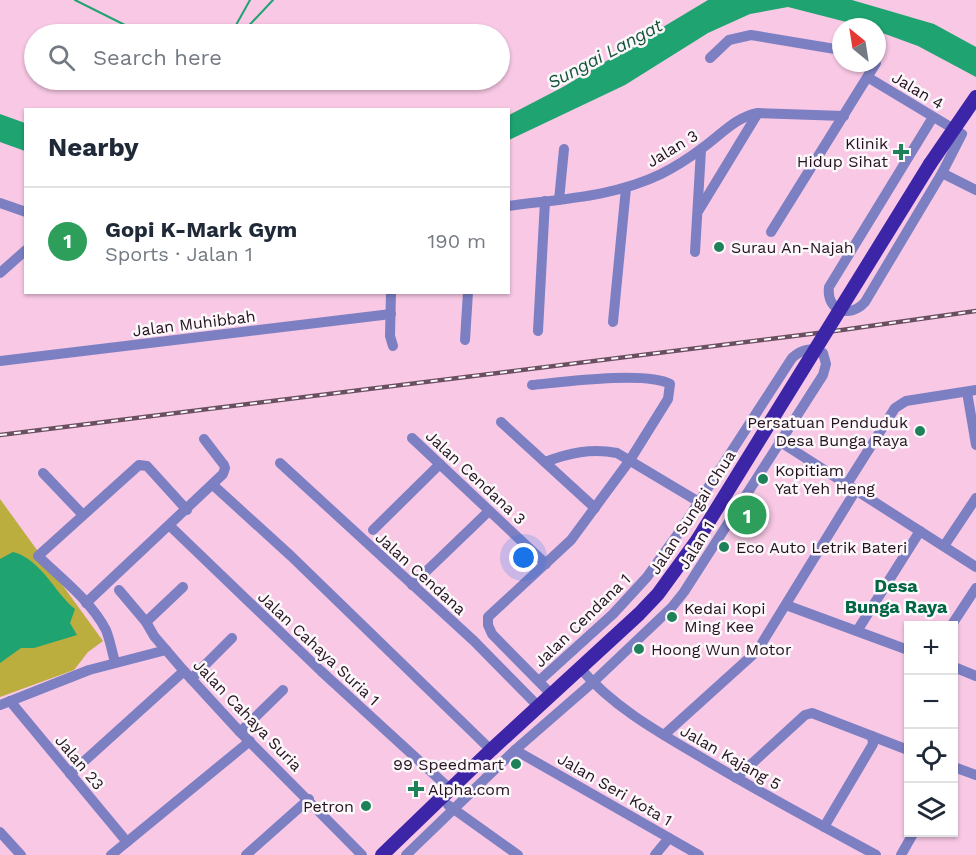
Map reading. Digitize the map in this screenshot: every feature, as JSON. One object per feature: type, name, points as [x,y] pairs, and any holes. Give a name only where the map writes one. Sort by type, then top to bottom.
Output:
[{"type":"main road","name":"Jalan Sungai Chua","points":[[382,855],[491,750],[619,634],[658,594],[698,539],[930,164],[976,97]]},
{"type":"street","points":[[710,58],[729,40],[751,35],[832,48]]},
{"type":"street","points":[[869,78],[872,72]]},
{"type":"street","name":"Jalan 4","points":[[771,232],[869,78],[954,130]]},
{"type":"street","points":[[699,210],[758,113]]},
{"type":"street","name":"Jalan 3","points":[[510,206],[626,188],[663,173],[701,150],[741,118],[758,113],[844,116]]},
{"type":"street","points":[[933,117],[829,287],[830,300],[840,310],[848,312],[861,306],[942,173],[962,134],[954,130]]},
{"type":"street","points":[[559,200],[564,149]]},
{"type":"street","points":[[695,252],[701,150]]},
{"type":"street","points":[[942,173],[976,190]]},
{"type":"street","points":[[614,322],[626,188]]},
{"type":"street","points":[[538,331],[545,201]]},
{"type":"street","points":[[0,203],[24,211]]},
{"type":"street","points":[[0,273],[24,252]]},
{"type":"street","points":[[391,294],[390,336],[393,346]]},
{"type":"street","points":[[465,340],[468,294]]},
{"type":"street","name":"Jalan Muhibbah","points":[[0,361],[391,314]]},
{"type":"street","name":"Jalan Cendana 1","points":[[539,681],[633,594],[654,568],[792,358],[804,350],[823,353],[826,364],[823,375]]},
{"type":"street","name":"Jalan 1","points":[[412,853],[453,809],[515,750],[592,683],[672,607],[684,592],[823,375]]},
{"type":"street","points":[[532,385],[607,379],[660,379],[670,384],[668,399],[630,460],[571,540],[491,612],[488,621],[492,634],[552,694]]},
{"type":"street","points":[[664,735],[760,647],[786,605],[895,408],[906,401],[971,391],[976,446]]},
{"type":"street","points":[[501,422],[595,508]]},
{"type":"street","name":"Jalan Cendana 3","points":[[412,438],[546,564]]},
{"type":"street","points":[[86,603],[213,485],[225,468],[204,439]]},
{"type":"street","points":[[779,441],[976,567]]},
{"type":"street","points":[[545,462],[587,450],[617,453],[699,502]]},
{"type":"street","name":"Jalan Cendana","points":[[280,463],[474,641],[539,707]]},
{"type":"street","points":[[115,662],[105,629],[86,603],[38,556],[136,466],[142,464],[147,466],[187,510]]},
{"type":"street","points":[[373,530],[440,464]]},
{"type":"street","points":[[43,473],[83,515]]},
{"type":"street","points":[[213,485],[291,556],[491,750]]},
{"type":"street","points":[[944,546],[976,498]]},
{"type":"street","points":[[412,585],[489,511]]},
{"type":"street","name":"Jalan Cahaya Suria 1","points":[[170,526],[445,794],[453,809],[518,855]]},
{"type":"street","points":[[857,631],[920,531]]},
{"type":"street","points":[[147,622],[183,587]]},
{"type":"street","points":[[954,621],[976,588]]},
{"type":"street","name":"Jalan Cahaya Suria","points":[[119,590],[147,622],[154,636],[240,732],[362,855]]},
{"type":"street","points":[[786,605],[904,648]]},
{"type":"street","points":[[619,634],[631,646]]},
{"type":"street","points":[[70,774],[232,638]]},
{"type":"street","points":[[5,703],[115,662],[166,650]]},
{"type":"street","name":"Jalan Kajang 5","points":[[581,669],[599,690],[664,735],[736,778],[876,855]]},
{"type":"street","points":[[958,669],[976,676]]},
{"type":"street","points":[[240,732],[283,690]]},
{"type":"street","name":"Jalan 23","points":[[5,703],[70,774],[127,842]]},
{"type":"street","points":[[736,778],[805,715],[812,713],[904,748]]},
{"type":"street","points":[[824,827],[873,744],[872,736]]},
{"type":"street","points":[[111,855],[250,741]]},
{"type":"street","name":"Jalan Seri Kota 1","points":[[515,750],[699,855]]},
{"type":"street","points":[[958,768],[976,775]]},
{"type":"street","points":[[246,855],[309,800]]},
{"type":"street","points":[[0,832],[21,855]]},
{"type":"street","points":[[901,855],[911,837]]},
{"type":"street","points":[[655,855],[669,838]]},
{"type":"shaded area","points":[[708,0],[852,0],[934,24],[976,47],[976,77],[918,46],[886,34],[886,18],[832,18],[788,7],[750,14],[708,33],[625,85],[510,140],[510,114],[563,87]]},
{"type":"shaded area","points":[[0,114],[24,123],[24,151],[0,142]]},
{"type":"shaded area","points":[[0,499],[103,641],[88,652],[74,670],[0,697]]},
{"type":"shaded area","points":[[13,552],[32,561],[75,609],[70,623],[77,635],[34,648],[21,648],[0,663],[0,559]]},
{"type":"waterway","points":[[75,0],[123,24]]},
{"type":"waterway","points":[[237,24],[250,0]]},
{"type":"waterway","points":[[250,24],[273,0]]},
{"type":"railway","points":[[0,435],[842,330],[976,311]]},
{"type":"place","name":"Klinik Hidup Sihat","points":[[901,152]]},
{"type":"place","name":"Surau An-Najah","points":[[719,247]]},
{"type":"place","name":"Persatuan Penduduk Desa Bunga Raya","points":[[920,431]]},
{"type":"place","name":"Kopitiam Yat Yeh Heng","points":[[763,479]]},
{"type":"place","name":"Gopi K-Mark Gym","points":[[747,515]]},
{"type":"place","name":"Eco Auto Letrik Bateri","points":[[724,547]]},
{"type":"place","name":"Kedai Kopi Ming Kee","points":[[672,617]]},
{"type":"place","name":"Hoong Wun Motor","points":[[639,649]]},
{"type":"place","name":"99 Speedmart","points":[[516,764]]},
{"type":"place","name":"Alpha.com","points":[[416,789]]},
{"type":"place","name":"Petron","points":[[366,806]]},
{"type":"district","name":"Desa Bunga Raya","points":[[896,596]]},
{"type":"water label","name":"Sungai Langat","points":[[605,54]]}]
